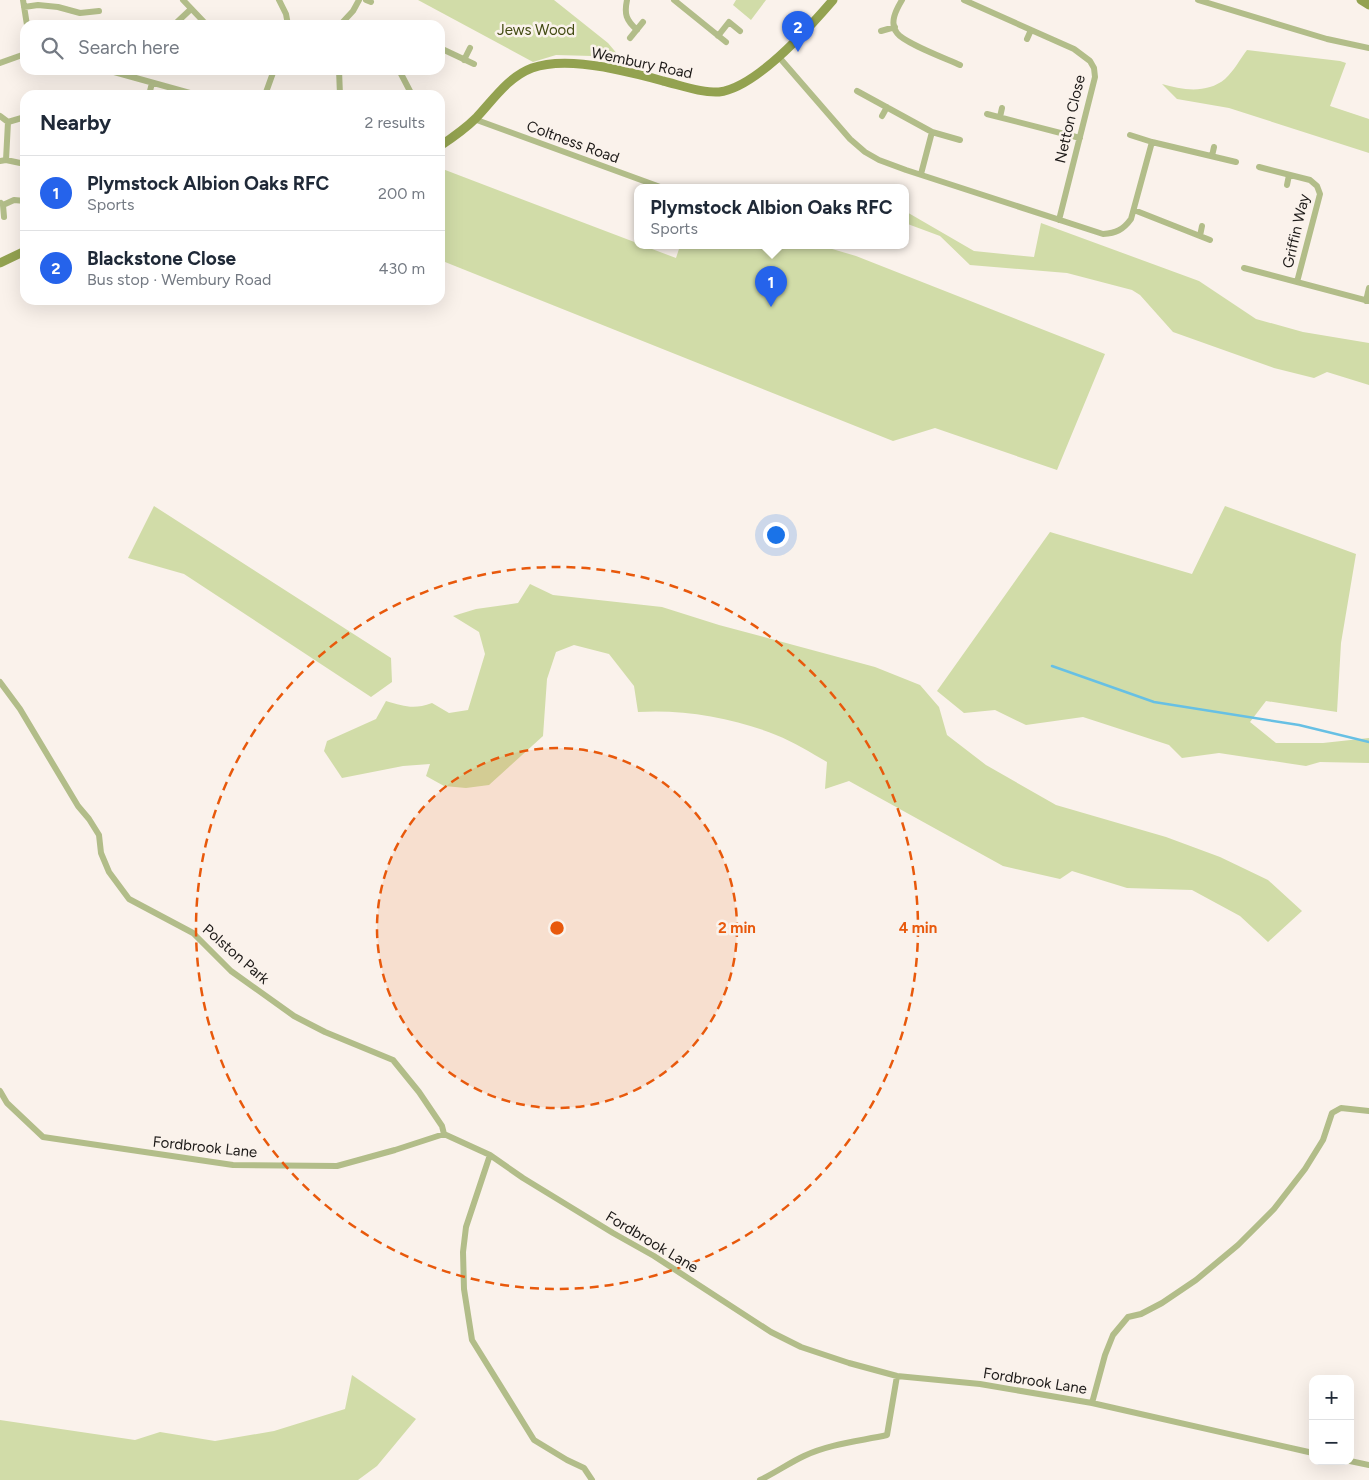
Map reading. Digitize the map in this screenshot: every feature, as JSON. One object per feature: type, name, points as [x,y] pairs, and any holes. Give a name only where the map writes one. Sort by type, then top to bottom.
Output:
[{"type":"street","points":[[183,0],[203,20]]},
{"type":"street","points":[[280,0],[287,20]]},
{"type":"street","points":[[345,20],[353,11],[358,0]]},
{"type":"street","points":[[626,0],[625,16],[629,23],[637,30]]},
{"type":"street","points":[[674,0],[726,42]]},
{"type":"street","name":"Wembury Road","points":[[445,142],[474,119],[512,80],[524,72],[545,64],[598,66],[627,71],[689,88],[717,92],[737,87],[778,56],[833,0]]},
{"type":"street","points":[[902,0],[894,17],[894,27],[897,33],[905,40],[960,65]]},
{"type":"street","name":"Netton Close","points":[[964,0],[1083,55],[1094,68],[1094,77],[1080,138],[1059,220]]},
{"type":"street","points":[[1198,0],[1327,39],[1369,48]]},
{"type":"street","points":[[1361,0],[1369,5]]},
{"type":"street","points":[[26,20],[24,3],[51,6],[80,13],[99,11]]},
{"type":"street","points":[[179,20],[190,9]]},
{"type":"street","points":[[630,38],[643,22]]},
{"type":"street","points":[[718,36],[729,22],[740,31]]},
{"type":"street","points":[[881,31],[894,27]]},
{"type":"street","points":[[1027,38],[1031,30]]},
{"type":"street","points":[[464,60],[470,48]]},
{"type":"street","points":[[445,50],[474,64]]},
{"type":"street","points":[[949,60],[952,52]]},
{"type":"street","points":[[0,63],[20,56]]},
{"type":"street","points":[[778,56],[833,121],[865,152],[879,160],[1103,234],[1114,233],[1124,228],[1131,219],[1152,142]]},
{"type":"street","points":[[124,75],[178,90]]},
{"type":"street","points":[[267,90],[272,75]]},
{"type":"street","points":[[339,75],[340,90]]},
{"type":"street","points":[[402,75],[409,90]]},
{"type":"street","points":[[150,90],[152,83]]},
{"type":"street","points":[[857,91],[932,132],[960,140]]},
{"type":"street","points":[[882,116],[887,107]]},
{"type":"street","points":[[1000,117],[1002,108]]},
{"type":"street","points":[[987,114],[1080,138]]},
{"type":"street","points":[[0,116],[8,122]]},
{"type":"street","points":[[8,122],[20,118]]},
{"type":"street","name":"Coltness Road","points":[[474,119],[652,184]]},
{"type":"street","points":[[8,122],[3,160],[20,163]]},
{"type":"street","points":[[921,174],[932,132]]},
{"type":"street","points":[[1130,134],[1152,142],[1236,162]]},
{"type":"street","points":[[1212,156],[1214,147]]},
{"type":"street","name":"Griffin Way","points":[[1259,167],[1310,180],[1317,186],[1320,194],[1297,282]]},
{"type":"street","name":"Griffin Way","points":[[1287,185],[1289,175]]},
{"type":"street","points":[[4,217],[2,204],[14,200],[20,201]]},
{"type":"street","points":[[1134,210],[1210,240]]},
{"type":"street","points":[[1200,236],[1202,226]]},
{"type":"street","points":[[0,263],[20,253]]},
{"type":"street","points":[[1244,268],[1265,270],[1297,282],[1367,301],[1369,288]]},
{"type":"street","name":"Polston Park","points":[[0,682],[20,709],[78,806],[90,819],[99,835],[101,853],[109,872],[129,899],[193,933],[231,970],[294,1016],[325,1032],[393,1060],[419,1092],[442,1126],[444,1134]]},
{"type":"street","name":"Fordbrook Lane","points":[[0,1091],[7,1103],[42,1137],[233,1165],[338,1166],[444,1134],[490,1155],[523,1178],[612,1233],[654,1256],[771,1332],[801,1346],[849,1363],[898,1376],[980,1384],[1092,1403],[1309,1452]]},
{"type":"street","points":[[1092,1403],[1105,1355],[1113,1335],[1128,1317],[1140,1314],[1162,1303],[1196,1280],[1244,1239],[1274,1209],[1304,1169],[1323,1140],[1332,1113],[1342,1108],[1369,1111]]},
{"type":"street","points":[[490,1155],[466,1227],[463,1252],[464,1289],[472,1340],[534,1440],[584,1468],[592,1480]]},
{"type":"street","points":[[760,1480],[804,1456],[831,1447],[887,1435],[898,1376]]},
{"type":"street","points":[[1354,1462],[1369,1465]]},
{"type":"green space","name":"Jews Wood","points":[[418,0],[554,0],[608,43],[624,62],[592,56],[556,55],[533,62]]},
{"type":"green space","points":[[736,0],[766,0],[751,20],[733,5]]},
{"type":"green space","points":[[1247,50],[1346,63],[1330,106],[1369,119],[1369,153],[1229,108],[1177,99],[1162,84],[1186,89],[1202,89],[1218,84],[1234,69]]},
{"type":"green space","points":[[445,170],[634,242],[634,249],[652,249],[676,258],[679,249],[832,249],[856,256],[1105,354],[1057,470],[935,428],[893,441],[445,262]]},
{"type":"green space","points":[[909,213],[974,251],[1034,257],[1041,223],[1199,281],[1256,319],[1303,332],[1369,343],[1369,385],[1327,372],[1314,378],[1274,368],[1173,332],[1140,295],[1132,290],[1067,273],[970,265],[940,236],[909,224]]},
{"type":"green space","points":[[154,506],[391,658],[392,682],[371,697],[184,574],[128,558]]},
{"type":"green space","points":[[1225,506],[1356,554],[1341,643],[1337,712],[1266,701],[1250,722],[1276,743],[1323,743],[1369,738],[1369,763],[1320,762],[1306,766],[1219,753],[1182,758],[1169,745],[1083,717],[1026,725],[995,710],[964,713],[937,691],[1050,532],[1192,574]]},
{"type":"green space","points":[[530,584],[553,595],[662,607],[719,625],[875,667],[920,685],[939,707],[947,735],[986,765],[1056,805],[1166,837],[1220,857],[1268,880],[1302,911],[1268,942],[1240,916],[1192,890],[1127,888],[1072,871],[1060,879],[1003,866],[849,781],[825,789],[827,762],[783,738],[726,719],[691,713],[638,712],[634,686],[609,654],[574,645],[556,652],[547,679],[543,736],[489,785],[466,788],[444,786],[426,776],[430,764],[403,766],[342,778],[324,751],[327,741],[376,719],[386,701],[414,707],[432,703],[449,713],[468,710],[485,654],[479,632],[453,616],[476,609],[518,603]]},
{"type":"green space","points":[[352,1375],[416,1419],[377,1466],[358,1480],[0,1480],[0,1420],[135,1440],[160,1432],[215,1441],[274,1431],[345,1409]]},
{"type":"waterway","points":[[1052,666],[1154,702],[1299,725],[1369,742]]},
{"type":"place","name":"Blackstone Close","points":[[798,52]]},
{"type":"place","name":"Plymstock Albion Oaks RFC","points":[[771,307]]}]
